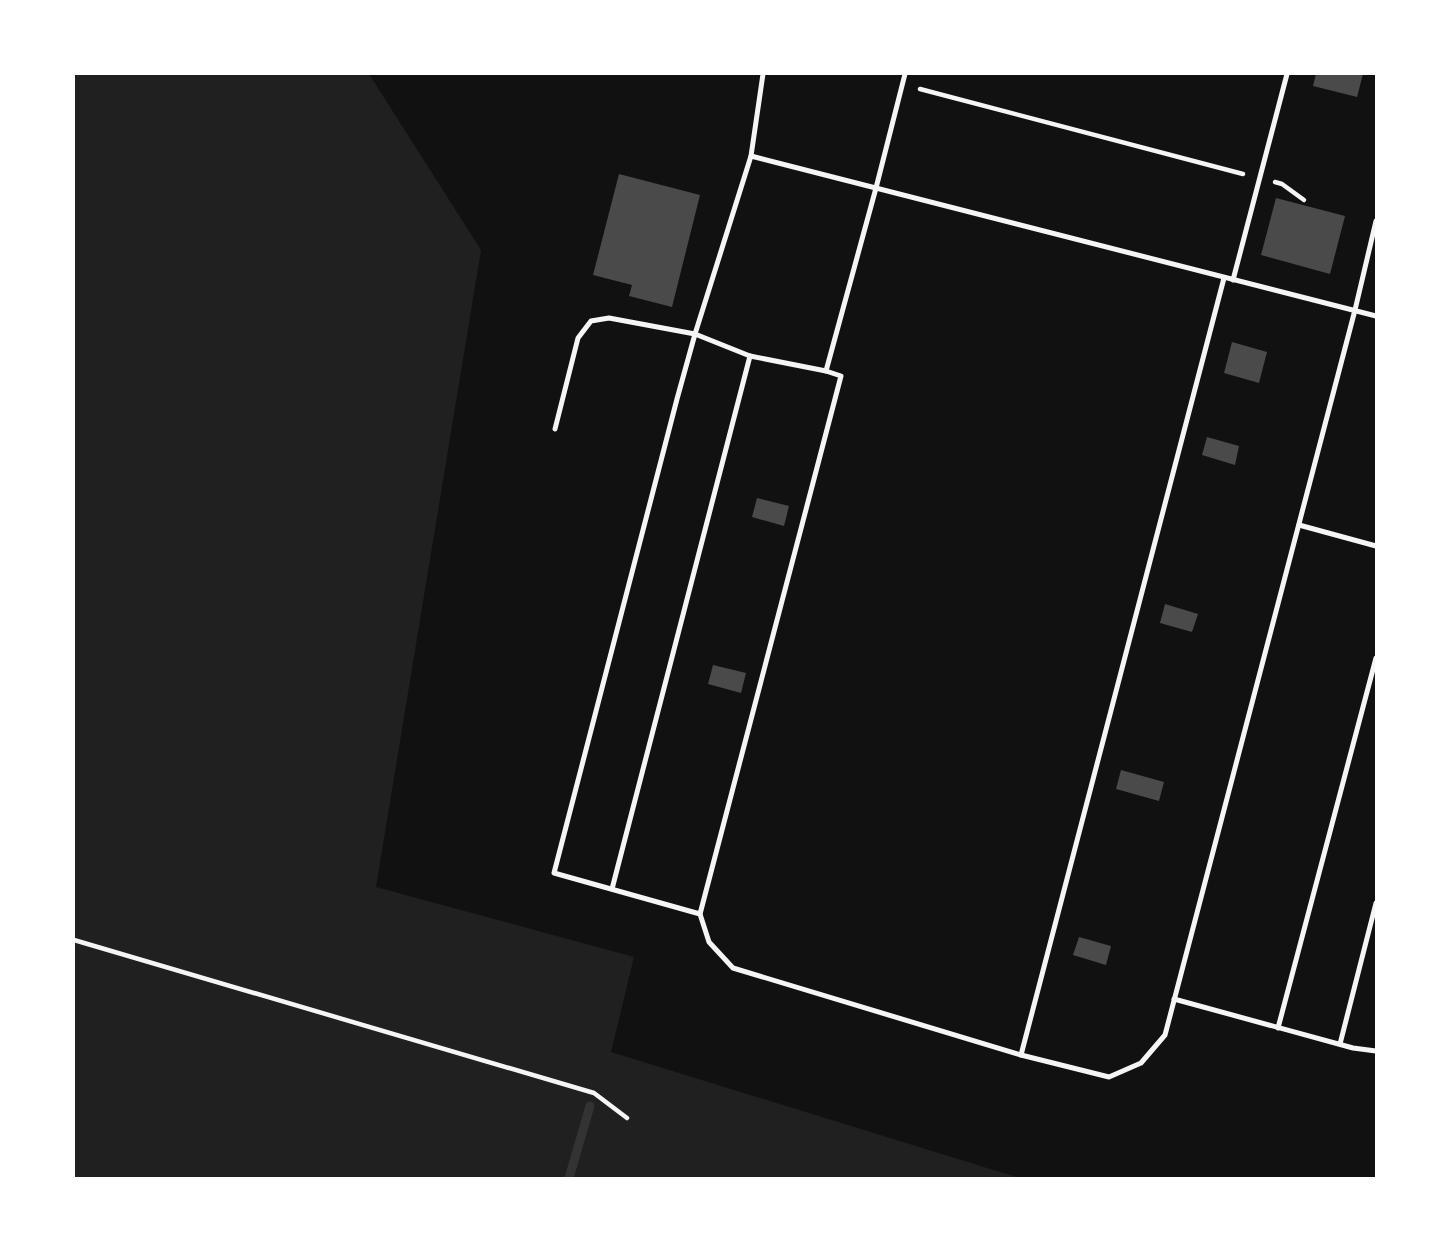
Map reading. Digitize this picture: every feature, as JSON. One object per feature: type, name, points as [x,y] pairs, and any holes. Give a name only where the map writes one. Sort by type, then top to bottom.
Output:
[{"type":"lane","points":[[700,914],[554,873],[677,399],[751,156],[763,74]]},
{"type":"lane","points":[[826,371],[905,74]]},
{"type":"lane","points":[[1233,280],[1287,74]]},
{"type":"lane","points":[[751,156],[1377,316]]},
{"type":"lane","points":[[555,429],[578,338],[591,321],[609,318],[695,334],[750,356],[841,376],[700,914],[709,942],[733,968],[1021,1055],[1109,1077],[1141,1063],[1165,1035],[1377,221]]},
{"type":"lane","points":[[1021,1055],[1224,278]]},
{"type":"lane","points":[[612,889],[750,356]]},
{"type":"lane","points":[[1299,525],[1377,546]]},
{"type":"lane","points":[[1278,1028],[1377,658]]},
{"type":"lane","points":[[1340,1044],[1377,903]]},
{"type":"lane","points":[[1174,999],[1340,1044],[1377,1051]]},
{"type":"path","points":[[902,84],[1282,184],[1304,200]]},
{"type":"path","points":[[74,940],[594,1093],[627,1118]]},
{"type":"shaded area","points":[[74,74],[369,74],[481,250],[376,887],[634,957],[611,1052],[1020,1178],[74,1178]]},
{"type":"building","points":[[1316,74],[1363,74],[1357,97],[1313,86]]},
{"type":"building","points":[[619,174],[700,195],[672,307],[629,296],[632,285],[593,275]]},
{"type":"building","points":[[1276,198],[1345,216],[1330,274],[1261,255]]},
{"type":"building","points":[[1232,342],[1267,352],[1259,383],[1224,373]]},
{"type":"building","points":[[1207,437],[1239,446],[1235,465],[1202,455]]},
{"type":"building","points":[[757,498],[789,506],[784,526],[752,517]]},
{"type":"building","points":[[1165,604],[1198,614],[1192,632],[1160,623]]},
{"type":"building","points":[[713,665],[746,673],[741,693],[708,684]]},
{"type":"building","points":[[1121,770],[1164,782],[1159,801],[1116,789]]},
{"type":"building","points":[[1079,937],[1111,946],[1106,965],[1073,955]]},
{"type":"waterway","points":[[569,1178],[590,1106]]}]
